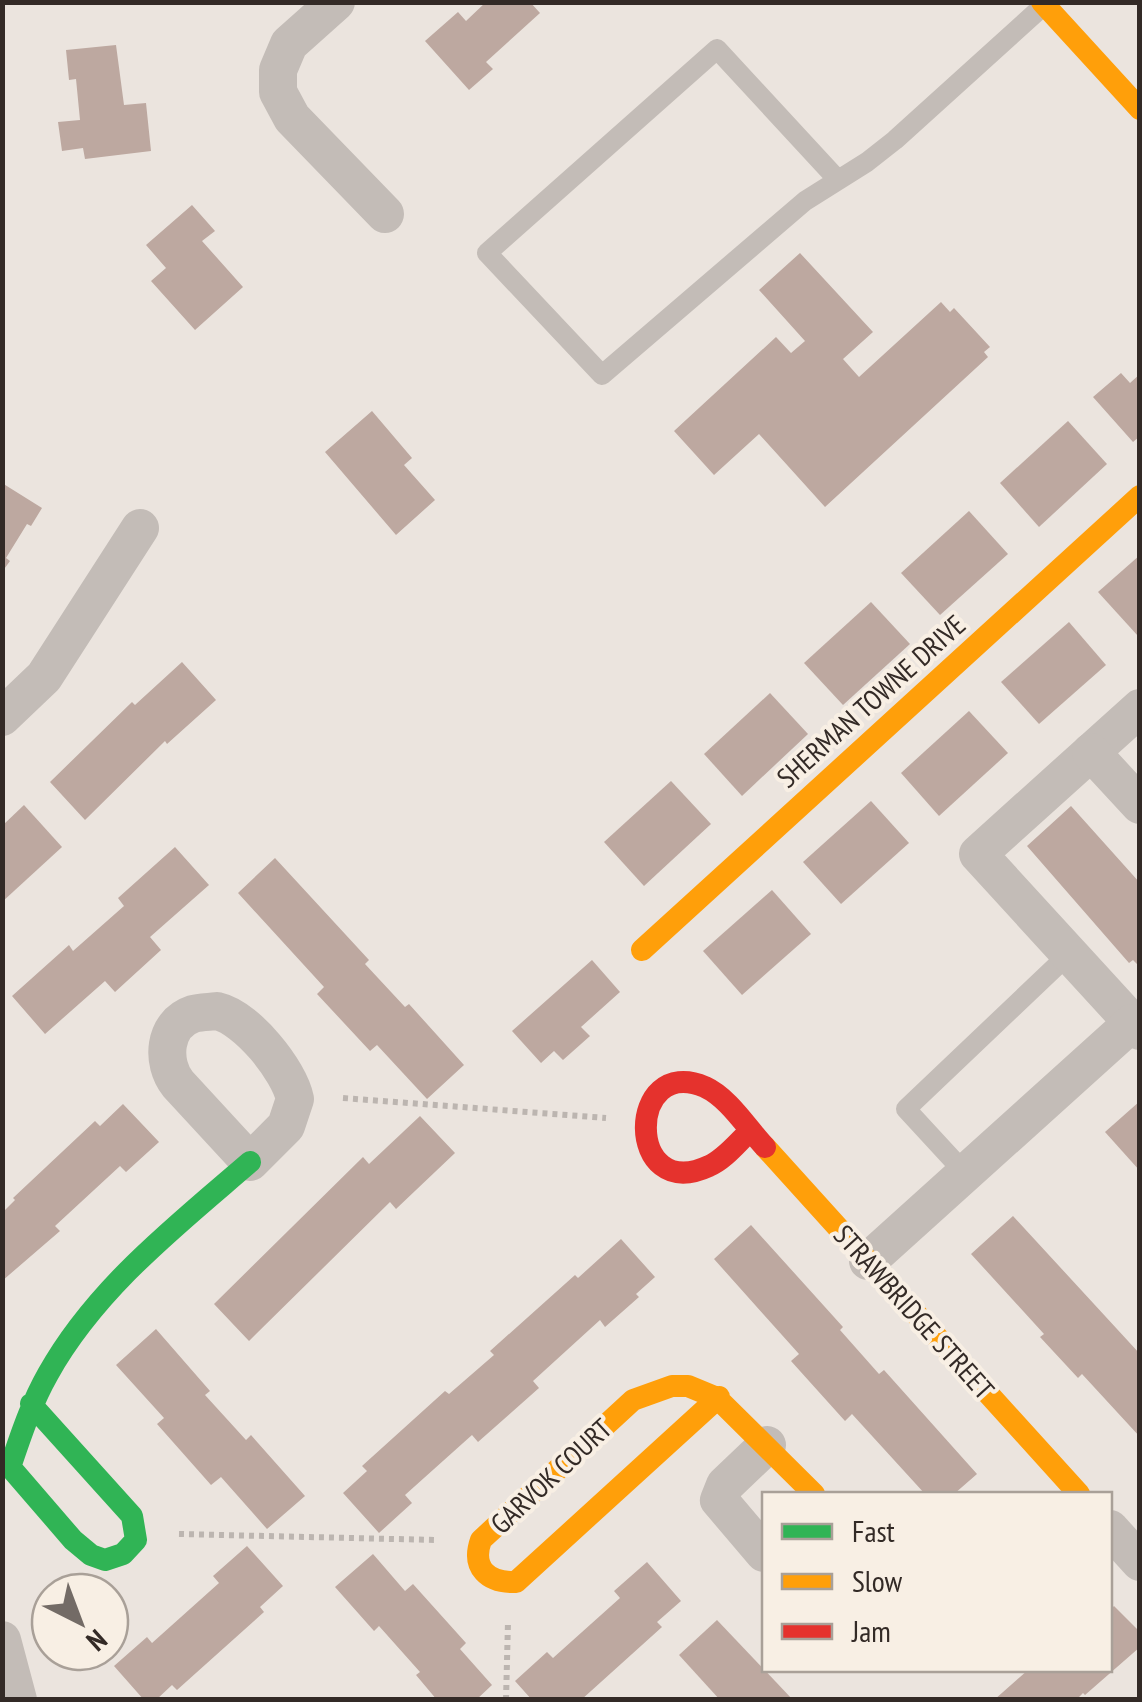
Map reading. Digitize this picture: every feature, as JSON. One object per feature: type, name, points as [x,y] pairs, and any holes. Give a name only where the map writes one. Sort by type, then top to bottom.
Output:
[{"type":"street","points":[[336,2],[289,44],[277,77],[280,99],[292,118],[384,214]]},
{"type":"street","points":[[1044,4],[1140,109]]},
{"type":"street","name":"SHERMAN TOWNE DRIVE","points":[[642,950],[1140,496]]},
{"type":"street","points":[[2,716],[44,677],[140,528]]},
{"type":"street","points":[[868,1261],[1136,1027],[978,854],[1140,708]]},
{"type":"street","points":[[1091,752],[1140,805]]},
{"type":"street","name":"STRAWBRIDGE STREET","points":[[750,1131],[710,1166],[682,1172],[664,1166],[652,1155],[642,1126],[647,1106],[661,1090],[690,1083],[711,1090],[750,1131],[1077,1492]]},
{"type":"street","points":[[32,1404],[132,1516],[135,1545],[122,1556],[110,1560],[87,1553],[5,1475],[32,1404],[65,1343],[104,1292],[250,1162]]},
{"type":"street","name":"GARVOK COURT","points":[[672,1385],[697,1387],[719,1396],[516,1582],[503,1584],[484,1576],[476,1560],[481,1540],[633,1400],[672,1385]]},
{"type":"street","points":[[719,1396],[812,1492]]},
{"type":"street","points":[[762,1550],[719,1500],[724,1486],[767,1446]]},
{"type":"street","points":[[1112,1531],[1128,1558]]},
{"type":"street","points":[[2,1640],[18,1700]]},
{"type":"lane","points":[[838,180],[717,49],[487,253],[602,375],[804,200],[838,180],[895,140],[1044,4]]},
{"type":"lane","points":[[965,1174],[906,1109],[1070,954]]},
{"type":"path","points":[[343,1098],[611,1118]]},
{"type":"path","points":[[179,1534],[444,1540]]},
{"type":"path","points":[[506,1700],[508,1616]]},
{"type":"building","points":[[486,2],[530,2],[540,13],[486,62],[493,69],[469,90],[425,41],[458,12],[466,21]]},
{"type":"building","points":[[116,45],[124,105],[146,103],[151,151],[85,159],[83,148],[62,151],[58,122],[80,120],[76,79],[69,80],[66,50]]},
{"type":"building","points":[[192,205],[215,231],[202,241],[243,287],[195,330],[151,281],[166,268],[146,245]]},
{"type":"building","points":[[800,253],[873,332],[843,359],[859,377],[941,302],[950,312],[954,308],[990,347],[984,352],[988,357],[825,507],[759,434],[714,475],[674,431],[776,337],[791,353],[805,341],[759,290]]},
{"type":"building","points":[[1121,373],[1130,383],[1140,374],[1140,436],[1133,442],[1093,397]]},
{"type":"building","points":[[372,411],[412,458],[404,465],[435,500],[396,535],[325,452]]},
{"type":"building","points":[[1068,421],[1107,464],[1039,527],[1000,483]]},
{"type":"building","points":[[2,483],[42,508],[31,526],[27,524],[2,572]]},
{"type":"building","points":[[969,511],[1008,554],[940,615],[901,573]]},
{"type":"building","points":[[1140,555],[1140,634],[1138,636],[1098,592]]},
{"type":"building","points":[[871,602],[910,644],[843,705],[804,663]]},
{"type":"building","points":[[1069,622],[1106,665],[1039,724],[1001,682]]},
{"type":"building","points":[[182,662],[216,700],[167,744],[165,741],[85,820],[50,782],[132,702],[135,705]]},
{"type":"building","points":[[770,693],[808,734],[742,796],[704,754]]},
{"type":"building","points":[[969,711],[1008,753],[939,816],[901,773]]},
{"type":"building","points":[[671,781],[711,824],[644,886],[604,842]]},
{"type":"building","points":[[871,801],[909,843],[841,904],[803,862]]},
{"type":"building","points":[[24,805],[62,847],[2,902],[2,826]]},
{"type":"building","points":[[1071,806],[1140,883],[1140,967],[1133,960],[1129,963],[1027,846]]},
{"type":"building","points":[[175,847],[209,885],[150,937],[161,950],[115,992],[105,981],[45,1034],[12,996],[69,945],[73,951],[124,906],[118,898]]},
{"type":"building","points":[[275,858],[369,960],[365,964],[405,1007],[409,1004],[464,1065],[427,1099],[377,1045],[370,1051],[317,994],[324,987],[238,893]]},
{"type":"building","points":[[772,890],[811,934],[742,995],[703,951]]},
{"type":"building","points":[[592,960],[620,992],[581,1027],[590,1036],[563,1060],[554,1051],[541,1063],[512,1031]]},
{"type":"building","points":[[1140,1101],[1140,1171],[1105,1132]]},
{"type":"building","points":[[123,1104],[159,1142],[126,1172],[120,1166],[55,1226],[60,1231],[2,1281],[2,1213],[95,1121],[100,1126]]},
{"type":"building","points":[[420,1116],[455,1153],[396,1209],[390,1202],[249,1341],[214,1304],[363,1157],[369,1164]]},
{"type":"building","points":[[1013,1216],[1140,1354],[1140,1437],[1082,1374],[1078,1378],[1040,1337],[1044,1334],[971,1254]]},
{"type":"building","points":[[751,1225],[843,1327],[840,1330],[879,1374],[884,1370],[977,1474],[956,1492],[923,1492],[852,1414],[845,1421],[791,1361],[799,1354],[714,1259]]},
{"type":"building","points":[[621,1239],[655,1277],[636,1294],[639,1297],[605,1327],[600,1320],[533,1381],[539,1388],[478,1442],[472,1435],[405,1495],[412,1503],[379,1533],[343,1493],[367,1471],[362,1466],[445,1391],[449,1394],[494,1355],[490,1351]]},
{"type":"building","points":[[156,1329],[210,1391],[205,1395],[246,1440],[251,1435],[305,1496],[267,1529],[221,1477],[211,1485],[157,1424],[164,1418],[116,1365]]},
{"type":"building","points":[[247,1546],[283,1586],[260,1607],[264,1612],[177,1690],[172,1685],[156,1700],[144,1700],[119,1672],[130,1672],[130,1652],[147,1637],[152,1643],[219,1583],[213,1576]]},
{"type":"building","points":[[373,1554],[405,1591],[413,1584],[466,1643],[460,1649],[492,1685],[476,1700],[437,1700],[416,1675],[420,1672],[379,1626],[374,1631],[335,1587]]},
{"type":"building","points":[[647,1562],[681,1601],[657,1622],[662,1627],[581,1700],[532,1700],[515,1681],[547,1652],[553,1658],[620,1598],[614,1591]]},
{"type":"building","points":[[1112,1608],[1140,1632],[1140,1647],[1112,1671]]},
{"type":"building","points":[[717,1620],[762,1667],[762,1672],[793,1700],[720,1700],[679,1655]]},
{"type":"building","points":[[1026,1672],[1111,1672],[1076,1700],[994,1700]]},
{"type":"traffic: fast","points":[[31,1404],[132,1516],[136,1540],[123,1554],[105,1560],[91,1555],[73,1540],[10,1467],[31,1408],[36,1397],[42,1385],[90,1313],[140,1259],[250,1162]]},
{"type":"traffic: slow","points":[[1042,2],[1140,109]]},
{"type":"traffic: slow","points":[[642,950],[1140,496]]},
{"type":"traffic: slow","points":[[765,1147],[1077,1492]]},
{"type":"traffic: slow","points":[[672,1386],[688,1386],[717,1398],[516,1582],[497,1580],[484,1572],[478,1559],[481,1540],[633,1400],[672,1386]]},
{"type":"traffic: slow","points":[[717,1398],[812,1492]]},
{"type":"traffic: jam","points":[[750,1131],[715,1163],[681,1172],[662,1165],[650,1149],[646,1128],[649,1107],[660,1090],[679,1082],[714,1092],[765,1147]]}]
